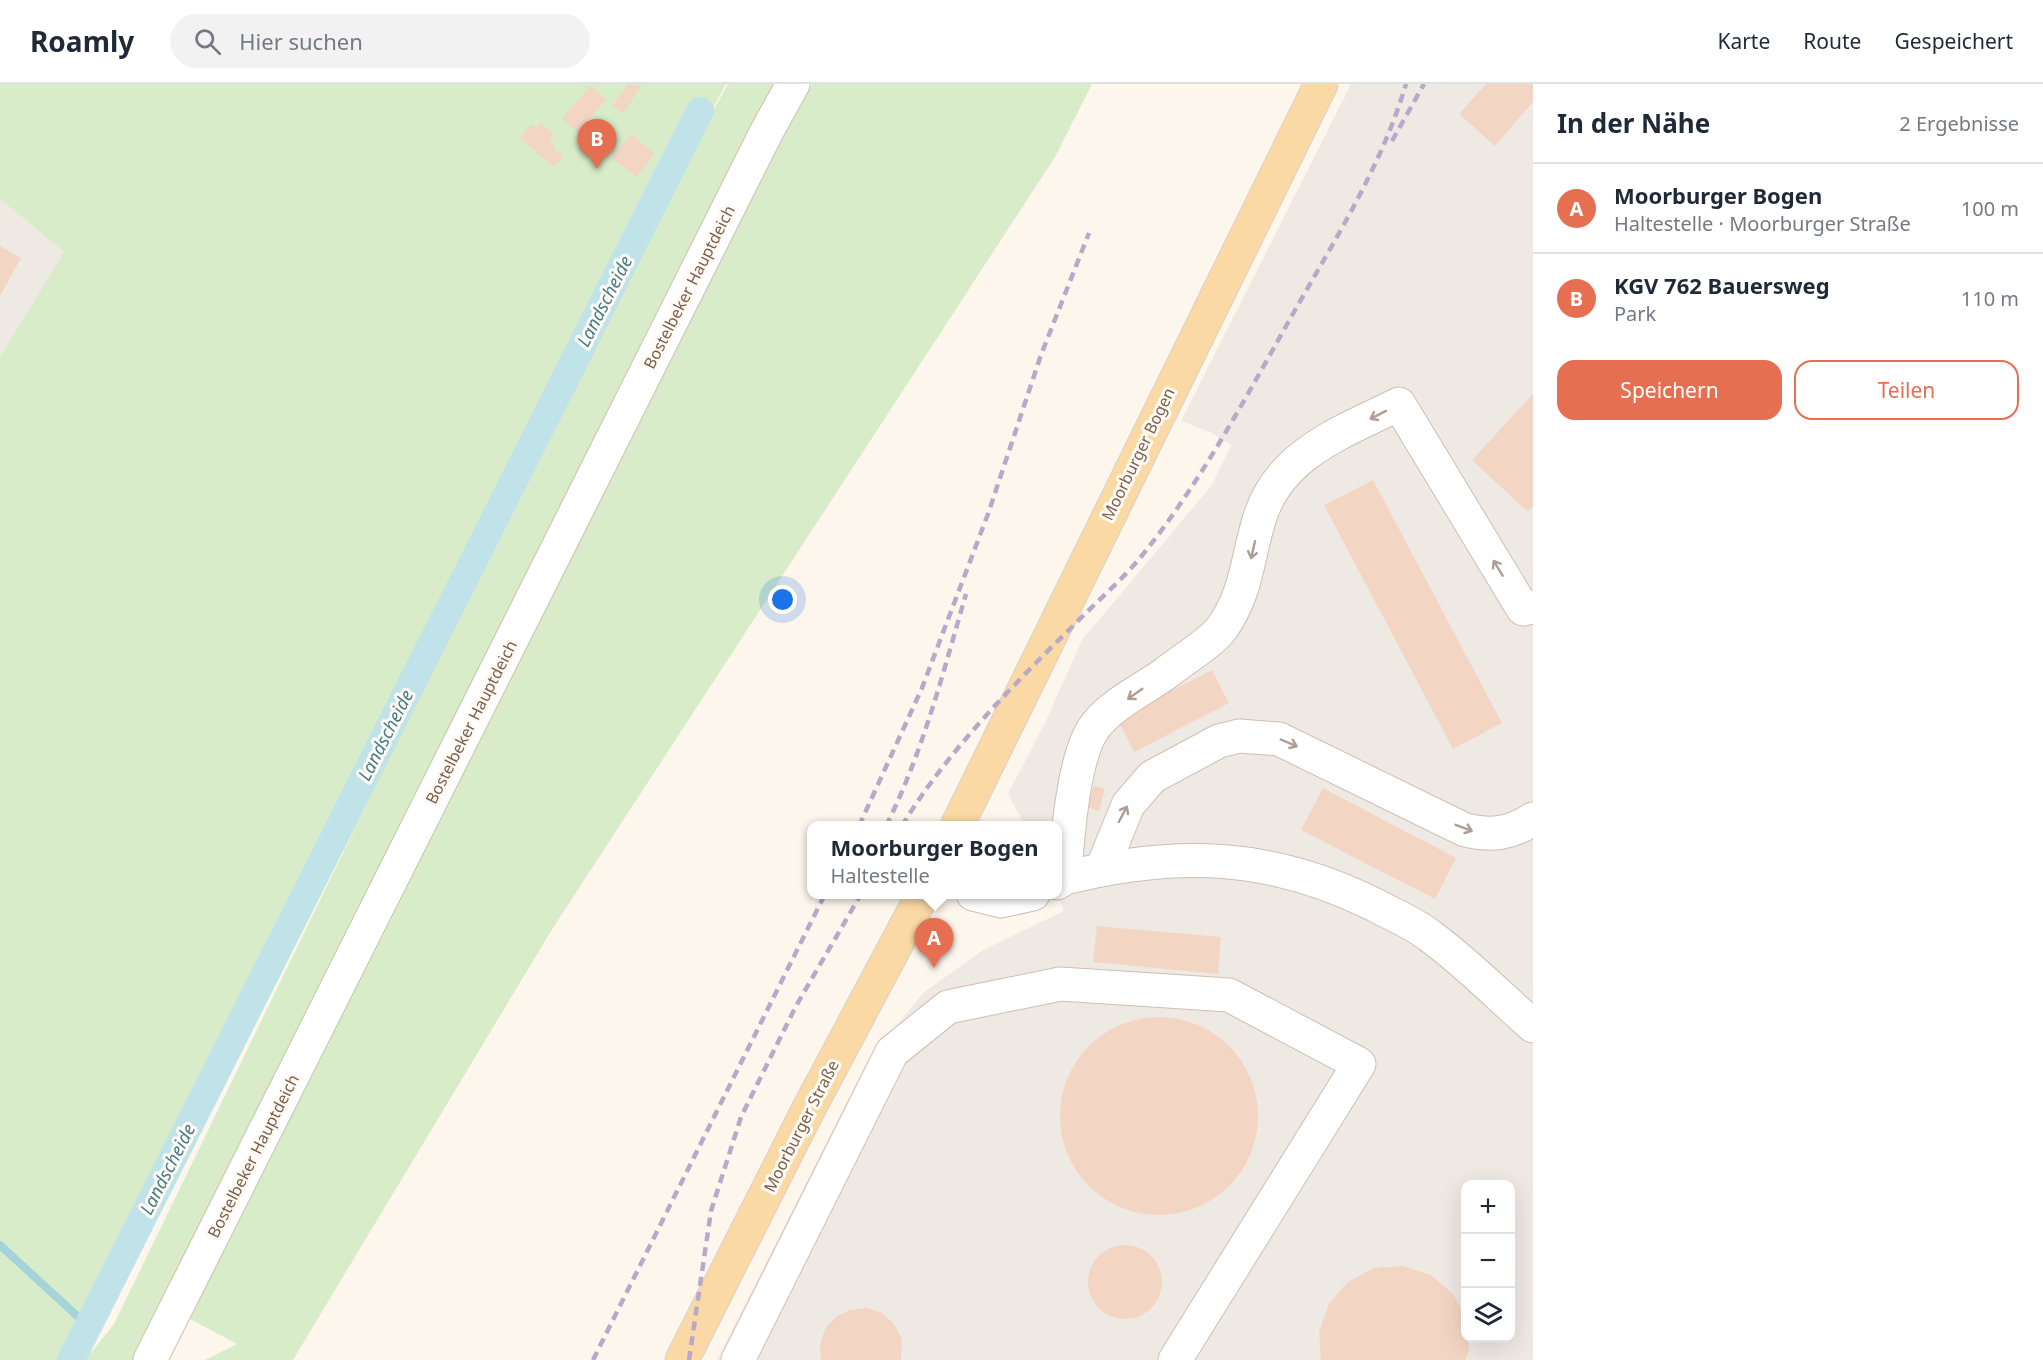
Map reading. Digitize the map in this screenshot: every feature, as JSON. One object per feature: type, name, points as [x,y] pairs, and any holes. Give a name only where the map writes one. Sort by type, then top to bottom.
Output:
[{"type":"main road","name":"Moorburger Bogen","points":[[959,821],[1320,84]]},
{"type":"main road","name":"Moorburger Straße","points":[[682,1360],[806,1114],[920,899]]},
{"type":"street","name":"Bostelbeker Hauptdeich","points":[[150,1360],[767,131],[793,84]]},
{"type":"street","points":[[1062,868],[1076,789],[1090,734],[1110,711],[1220,630],[1239,603],[1260,517],[1272,491],[1292,465],[1312,448],[1399,404],[1523,609],[1533,607]]},
{"type":"street","points":[[1102,869],[1118,824],[1128,805],[1152,777],[1220,741],[1239,735],[1279,739],[1465,830],[1484,835],[1498,834],[1520,828],[1533,819]]},
{"type":"street","points":[[1062,879],[1133,864],[1220,861],[1284,870],[1360,898],[1429,934],[1533,1026]]},
{"type":"street","points":[[993,899],[1001,901],[1010,899]]},
{"type":"street","points":[[738,1360],[892,1052],[948,1007],[1060,984],[1228,995],[1359,1064],[1175,1360]]},
{"type":"shaded area","points":[[1351,84],[1533,84],[1533,1360],[717,1360],[867,1062],[923,993],[983,950],[1064,911],[1059,899],[1062,899],[1062,821],[1023,821],[1008,794],[1046,721],[1082,640],[1212,485],[1231,445],[1212,433],[1181,421]]},
{"type":"shaded area","points":[[0,199],[64,252],[0,357]]},
{"type":"green space","points":[[0,84],[726,84],[680,170],[728,84],[776,84],[135,1360],[85,1360],[114,1324],[629,264],[616,254],[63,1360],[0,1360],[0,357],[64,252],[0,199]]},
{"type":"green space","points":[[812,84],[1092,84],[1055,157],[551,931],[293,1360],[205,1360],[237,1344],[188,1318],[781,140]]},
{"type":"building","points":[[628,84],[641,87],[623,113],[612,106]]},
{"type":"building","points":[[1486,84],[1533,84],[1533,102],[1495,146],[1459,114]]},
{"type":"building","points":[[591,86],[606,100],[577,132],[562,118]]},
{"type":"building","points":[[541,123],[554,134],[549,139],[555,144],[547,153],[553,147],[563,157],[553,167],[520,138],[532,124],[537,128]]},
{"type":"building","points":[[631,134],[655,154],[636,177],[612,158]]},
{"type":"building","points":[[0,246],[21,258],[0,296]]},
{"type":"building","points":[[1533,394],[1533,506],[1528,512],[1472,460]]},
{"type":"building","points":[[1373,480],[1502,723],[1453,749],[1324,505]]},
{"type":"building","points":[[1212,670],[1229,703],[1134,752],[1117,719]]},
{"type":"building","points":[[1094,786],[1105,789],[1099,811],[1087,807]]},
{"type":"building","points":[[1323,788],[1456,858],[1435,899],[1301,830]]},
{"type":"building","points":[[1097,926],[1221,937],[1218,974],[1093,962]]},
{"type":"building","points":[[1149,1017],[1169,1017],[1197,1024],[1222,1039],[1236,1053],[1251,1078],[1258,1106],[1258,1126],[1251,1154],[1236,1179],[1222,1193],[1188,1211],[1169,1215],[1149,1215],[1121,1208],[1096,1193],[1082,1179],[1064,1145],[1060,1126],[1060,1106],[1067,1078],[1082,1053],[1096,1039],[1130,1021]]},
{"type":"building","points":[[1125,1245],[1139,1248],[1151,1256],[1159,1268],[1162,1282],[1159,1296],[1151,1308],[1139,1316],[1125,1319],[1111,1316],[1099,1308],[1091,1296],[1088,1282],[1091,1268],[1099,1256],[1111,1248]]},
{"type":"building","points":[[1403,1266],[1431,1275],[1453,1294],[1461,1309],[1461,1342],[1468,1342],[1469,1350],[1465,1360],[1321,1360],[1319,1332],[1329,1304],[1348,1282],[1374,1268]]},
{"type":"building","points":[[867,1308],[882,1313],[894,1324],[902,1339],[901,1360],[821,1360],[820,1345],[825,1329],[836,1317],[850,1310]]},
{"type":"waterway","name":"Landscheide","points":[[71,1360],[700,111]]},
{"type":"waterway","points":[[0,1245],[88,1326]]},
{"type":"railway","points":[[905,821],[938,773],[981,721],[1132,567],[1183,500],[1241,407],[1342,229],[1384,143],[1406,84]]},
{"type":"railway","points":[[1392,141],[1424,84]]},
{"type":"railway","points":[[861,821],[922,688],[988,514],[1041,355],[1089,233]]},
{"type":"railway","points":[[888,821],[922,741],[966,594]]},
{"type":"railway","points":[[593,1360],[823,899]]},
{"type":"railway","points":[[689,1360],[711,1211],[741,1117],[796,1006],[858,899]]},
{"type":"place","name":"KGV 762 Bauersweg","points":[[597,169]]},
{"type":"place","name":"Moorburger Bogen","points":[[934,968]]}]
